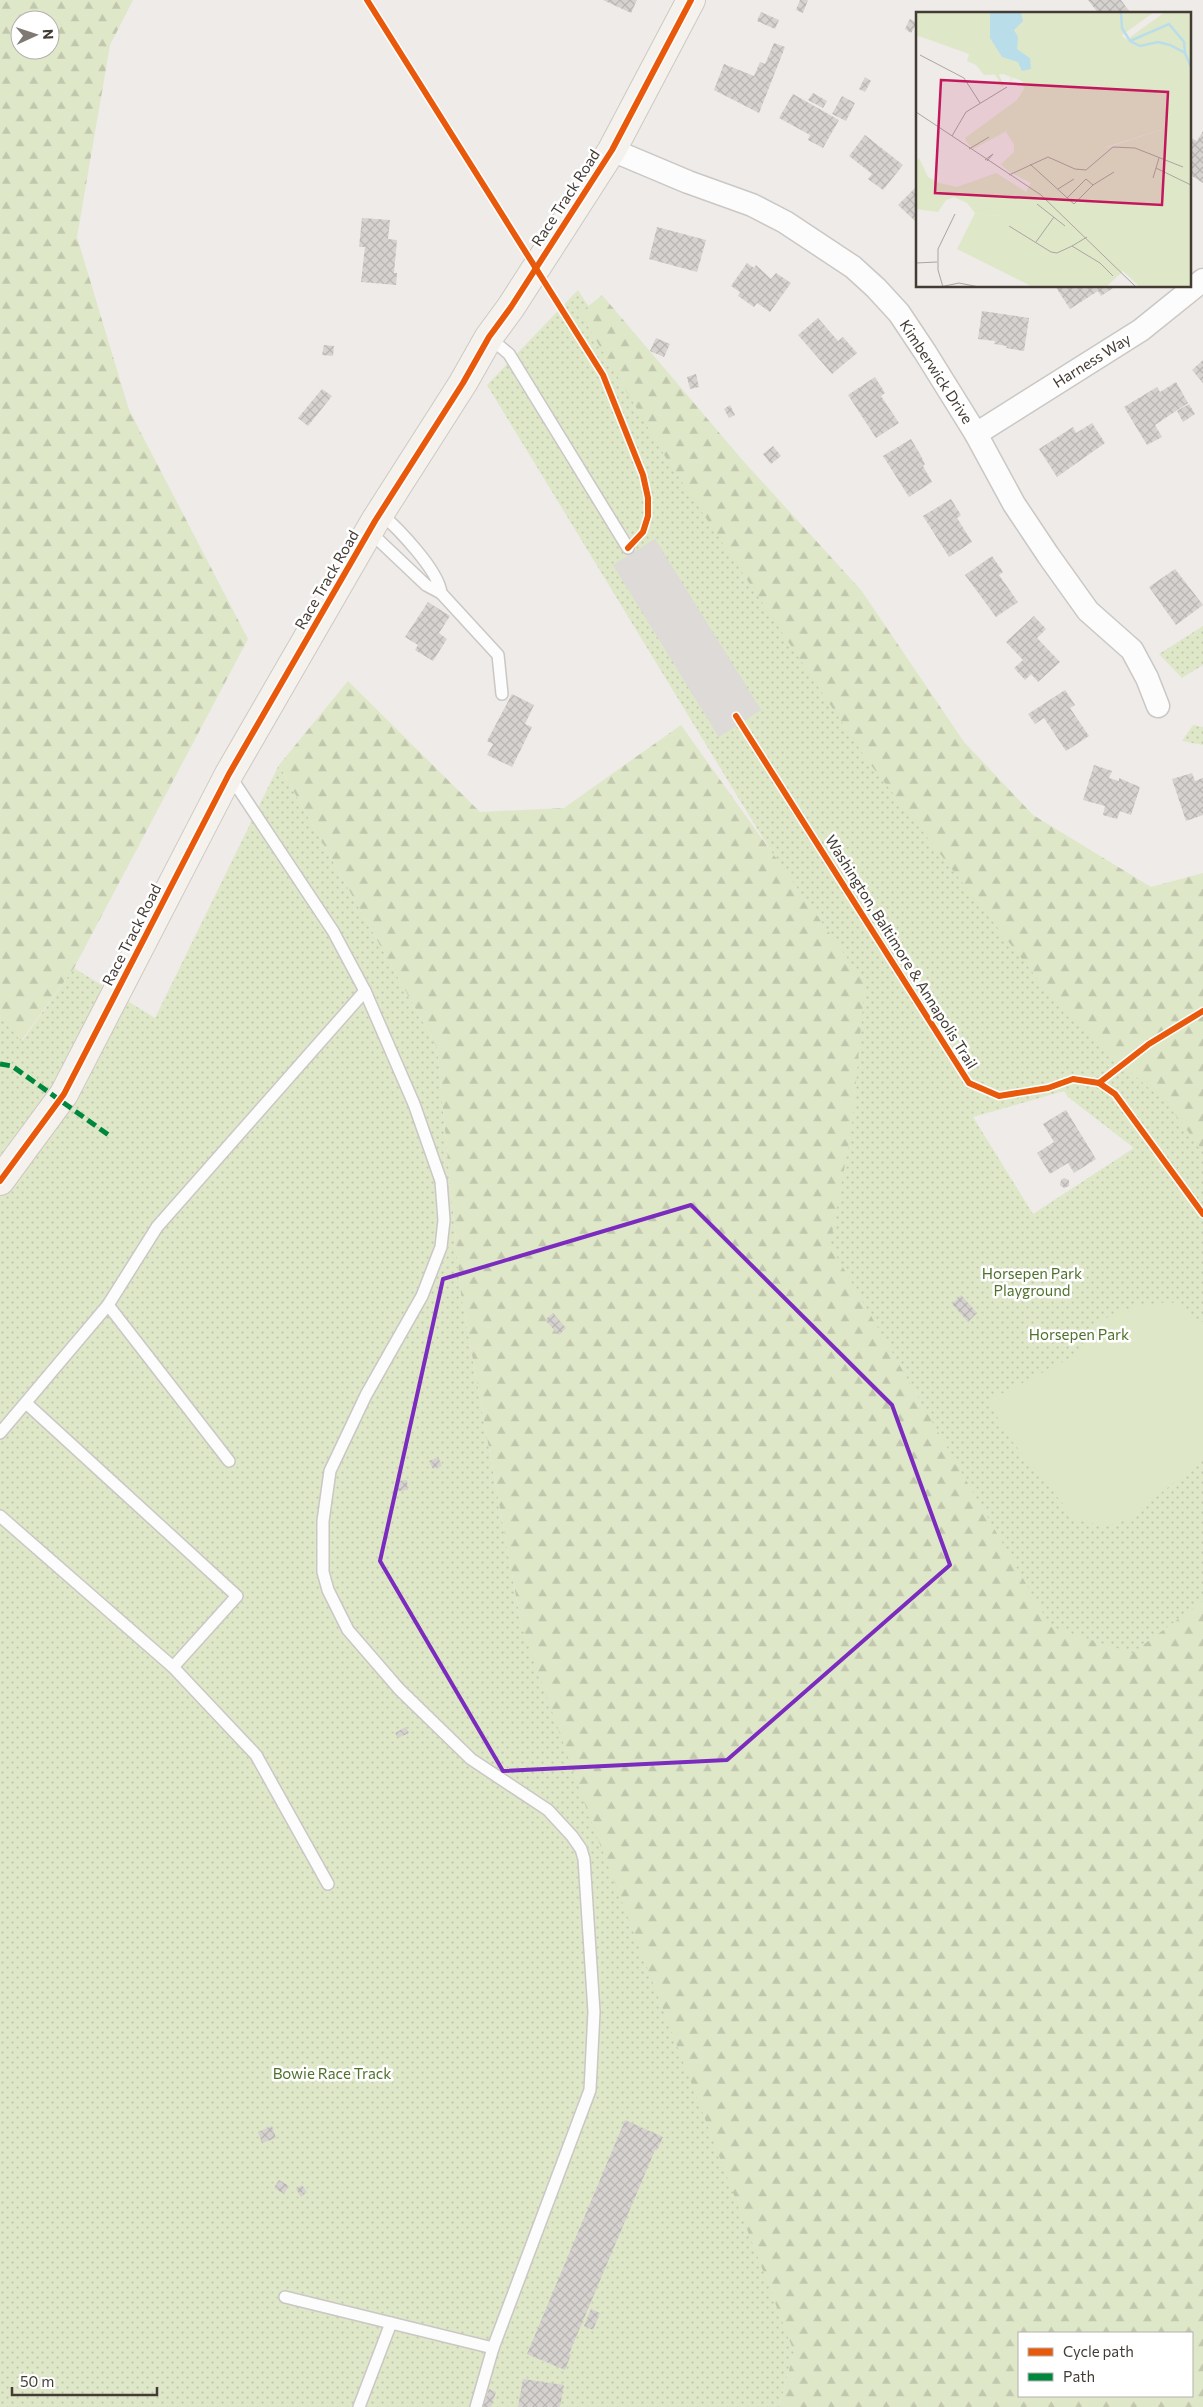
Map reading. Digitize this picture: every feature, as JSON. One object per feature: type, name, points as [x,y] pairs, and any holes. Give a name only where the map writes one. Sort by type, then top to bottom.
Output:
[{"type":"street","name":"Race Track Road","points":[[0,1181],[64,1094],[229,774],[375,522],[463,383],[489,337],[511,307],[612,150],[691,0]]},
{"type":"street","name":"Kimberwick Drive","points":[[612,150],[752,206],[785,222],[853,267],[899,313],[976,434],[1014,504],[1088,610],[1132,650],[1148,678],[1158,706]]},
{"type":"street","name":"Harness Way","points":[[976,434],[1141,330],[1203,280]]},
{"type":"lane","points":[[489,337],[509,354],[628,548]]},
{"type":"lane","points":[[375,522],[426,585],[441,594]]},
{"type":"lane","points":[[375,522],[401,531],[417,549],[441,594],[498,654],[502,694]]},
{"type":"lane","points":[[229,774],[333,931],[365,991],[414,1104],[441,1181],[444,1220],[441,1247],[422,1296],[366,1395],[330,1472],[323,1521],[323,1572],[336,1610],[348,1630],[378,1667],[471,1759],[548,1810],[563,1825],[581,1849],[585,1869],[594,2012],[590,2090],[494,2348],[476,2407]]},
{"type":"lane","points":[[0,1433],[108,1305],[157,1226],[365,991]]},
{"type":"lane","points":[[108,1305],[229,1461]]},
{"type":"lane","points":[[26,1403],[237,1596],[172,1667]]},
{"type":"lane","points":[[0,1516],[172,1667],[256,1756],[328,1884]]},
{"type":"lane","points":[[286,2297],[494,2348]]},
{"type":"lane","points":[[359,2407],[391,2323]]},
{"type":"highlighted area","points":[[691,1205],[892,1405],[950,1565],[727,1760],[503,1771],[380,1561],[443,1279]]},
{"type":"green space","points":[[0,0],[133,0],[110,45],[77,237],[129,410],[248,639],[74,968],[21,1041],[0,1017]]},
{"type":"green space","points":[[578,290],[794,631],[855,701],[1203,926],[1203,2407],[973,2407],[548,1547],[836,958],[487,385]],"holes":[[[1064,1091],[1068,1097],[1134,1148],[1033,1214],[973,1117]]]},
{"type":"green space","points":[[602,295],[745,463],[861,590],[964,742],[1033,815],[1151,887],[1203,873],[1203,1151],[1168,1105],[1064,1013],[867,760],[666,458],[580,313]]},
{"type":"green space","points":[[1203,626],[1203,665],[1182,678],[1159,654]]},
{"type":"green space","points":[[348,681],[480,812],[564,808],[681,725],[865,983],[852,1127],[830,1245],[1051,1627],[1132,1653],[1203,1601],[1203,2407],[779,2407],[794,2352],[588,1813],[521,1624],[461,1294],[437,1047],[279,765]]},
{"type":"green space","points":[[1193,725],[1203,727],[1203,745],[1182,741]]},
{"type":"green space","name":"Bowie Race Track","points":[[279,765],[437,1047],[461,1294],[521,1624],[794,2352],[779,2407],[0,2407],[0,1017],[22,1041],[74,968],[155,1018]]},
{"type":"green space","points":[[1168,1302],[1183,1304],[1193,1318],[1203,1322],[1203,1459],[1130,1518],[1106,1526],[1076,1520],[1003,1430],[990,1400],[1074,1356],[1098,1324],[1114,1313],[1142,1305]]},
{"type":"shaded area","points":[[655,539],[761,710],[719,737],[613,565]]},
{"type":"building","points":[[603,0],[637,0],[631,13]]},
{"type":"building","points":[[800,0],[808,0],[803,13],[796,10]]},
{"type":"building","points":[[1088,0],[1121,0],[1129,11],[1128,12],[1097,12]]},
{"type":"building","points":[[761,12],[779,20],[775,29],[757,21]]},
{"type":"building","points":[[910,19],[916,22],[911,33],[905,29]]},
{"type":"building","points":[[774,43],[785,47],[759,113],[714,90],[724,64],[754,76],[760,62],[765,64]]},
{"type":"building","points":[[865,77],[871,81],[865,92],[859,89]]},
{"type":"building","points":[[813,93],[827,101],[823,108],[808,100]]},
{"type":"building","points":[[793,94],[839,120],[823,148],[808,140],[810,135],[779,118]]},
{"type":"building","points":[[842,96],[855,103],[846,121],[832,114]]},
{"type":"building","points":[[1203,131],[1203,183],[1190,175],[1190,138],[1197,141]]},
{"type":"building","points":[[865,135],[903,165],[883,190],[868,179],[872,174],[849,156]]},
{"type":"building","points":[[916,187],[916,222],[898,205]]},
{"type":"building","points":[[362,218],[390,220],[388,239],[397,240],[394,273],[397,273],[396,285],[361,282],[365,247],[359,247]]},
{"type":"building","points":[[657,227],[706,240],[697,272],[649,259]]},
{"type":"building","points":[[747,263],[754,268],[756,265],[771,279],[776,273],[791,283],[770,312],[757,303],[754,307],[738,296],[740,292],[731,286]]},
{"type":"building","points":[[1056,288],[1113,288],[1101,296],[1098,291],[1070,309]]},
{"type":"building","points":[[982,311],[1029,318],[1024,351],[994,344],[995,341],[978,339]]},
{"type":"building","points":[[818,318],[838,341],[843,337],[857,353],[832,374],[798,335]]},
{"type":"building","points":[[656,338],[670,344],[664,357],[650,351]]},
{"type":"building","points":[[324,345],[334,346],[333,356],[322,355]]},
{"type":"building","points":[[1203,360],[1203,383],[1192,370]]},
{"type":"building","points":[[696,374],[699,387],[690,389],[687,377]]},
{"type":"building","points":[[875,377],[885,393],[881,396],[899,423],[876,438],[848,395]]},
{"type":"building","points":[[1176,382],[1188,403],[1155,425],[1162,437],[1147,445],[1124,407],[1157,387],[1160,392]]},
{"type":"building","points":[[322,389],[332,396],[308,426],[298,418]]},
{"type":"building","points":[[1189,404],[1195,414],[1183,422],[1177,411]]},
{"type":"building","points":[[730,405],[735,415],[729,418],[724,409]]},
{"type":"building","points":[[1092,423],[1105,443],[1057,477],[1039,449],[1073,427],[1076,433]]},
{"type":"building","points":[[911,439],[925,464],[923,466],[932,482],[909,497],[883,456]]},
{"type":"building","points":[[773,446],[781,456],[771,464],[763,454]]},
{"type":"building","points":[[951,499],[961,515],[957,518],[972,542],[949,557],[923,516]]},
{"type":"building","points":[[992,556],[1003,572],[999,575],[1018,602],[996,617],[965,575]]},
{"type":"building","points":[[1175,569],[1203,605],[1176,625],[1149,587]]},
{"type":"building","points":[[428,602],[450,616],[439,633],[447,639],[433,661],[415,650],[418,645],[405,637]]},
{"type":"building","points":[[1034,616],[1046,629],[1037,638],[1060,662],[1038,682],[1031,674],[1025,680],[1014,668],[1023,660],[1006,642]]},
{"type":"building","points":[[1065,690],[1075,705],[1070,708],[1089,736],[1066,751],[1044,718],[1035,724],[1028,714]]},
{"type":"building","points":[[512,694],[534,705],[525,724],[532,727],[512,767],[487,755],[493,744],[487,741]]},
{"type":"building","points":[[1094,765],[1112,771],[1109,778],[1119,781],[1119,778],[1140,787],[1131,815],[1120,811],[1117,819],[1103,815],[1105,806],[1083,800]]},
{"type":"building","points":[[1192,773],[1195,781],[1203,778],[1203,815],[1186,821],[1172,779]]},
{"type":"building","points":[[1066,1110],[1096,1159],[1074,1173],[1068,1163],[1050,1174],[1037,1153],[1054,1142],[1043,1124]]},
{"type":"building","points":[[1064,1178],[1069,1180],[1069,1186],[1064,1188],[1060,1185],[1061,1180]]},
{"type":"building","points":[[961,1295],[977,1313],[968,1322],[952,1304]]},
{"type":"building","points":[[553,1313],[566,1328],[559,1335],[545,1320]]},
{"type":"building","points":[[438,1457],[442,1466],[433,1469],[429,1461]]},
{"type":"building","points":[[407,1480],[408,1490],[398,1491],[397,1481]]},
{"type":"building","points":[[406,1727],[409,1733],[398,1738],[395,1733]]},
{"type":"building","points":[[625,2120],[663,2137],[657,2150],[655,2150],[569,2354],[571,2355],[565,2370],[527,2354]]},
{"type":"building","points":[[272,2126],[276,2138],[262,2143],[258,2132]]},
{"type":"building","points":[[279,2180],[289,2186],[284,2194],[274,2188]]},
{"type":"building","points":[[302,2185],[307,2192],[301,2197],[296,2189]]},
{"type":"building","points":[[591,2309],[600,2313],[593,2330],[584,2326]]},
{"type":"building","points":[[523,2379],[564,2385],[560,2407],[518,2407]]},
{"type":"building","points":[[489,2389],[496,2392],[491,2407],[483,2407]]},
{"type":"marked path","points":[[0,1064],[12,1066],[110,1136]]},
{"type":"cycle path","points":[[367,0],[603,375],[643,475],[648,498],[648,516],[643,532],[628,548]]},
{"type":"cycle path","points":[[0,1181],[64,1094],[229,774],[375,521],[463,383],[489,337],[511,307],[612,150],[691,0]]},
{"type":"cycle path","name":"Washington, Baltimore & Annapolis Trail","points":[[736,716],[969,1083],[999,1096],[1048,1088],[1073,1079],[1099,1083],[1149,1044],[1203,1011]]},
{"type":"cycle path","points":[[1099,1083],[1115,1094],[1203,1214]]},
{"type":"park label","name":"Horsepen Park Playground","points":[[1032,1282]]},
{"type":"park label","name":"Horsepen Park","points":[[1079,1335]]}]
